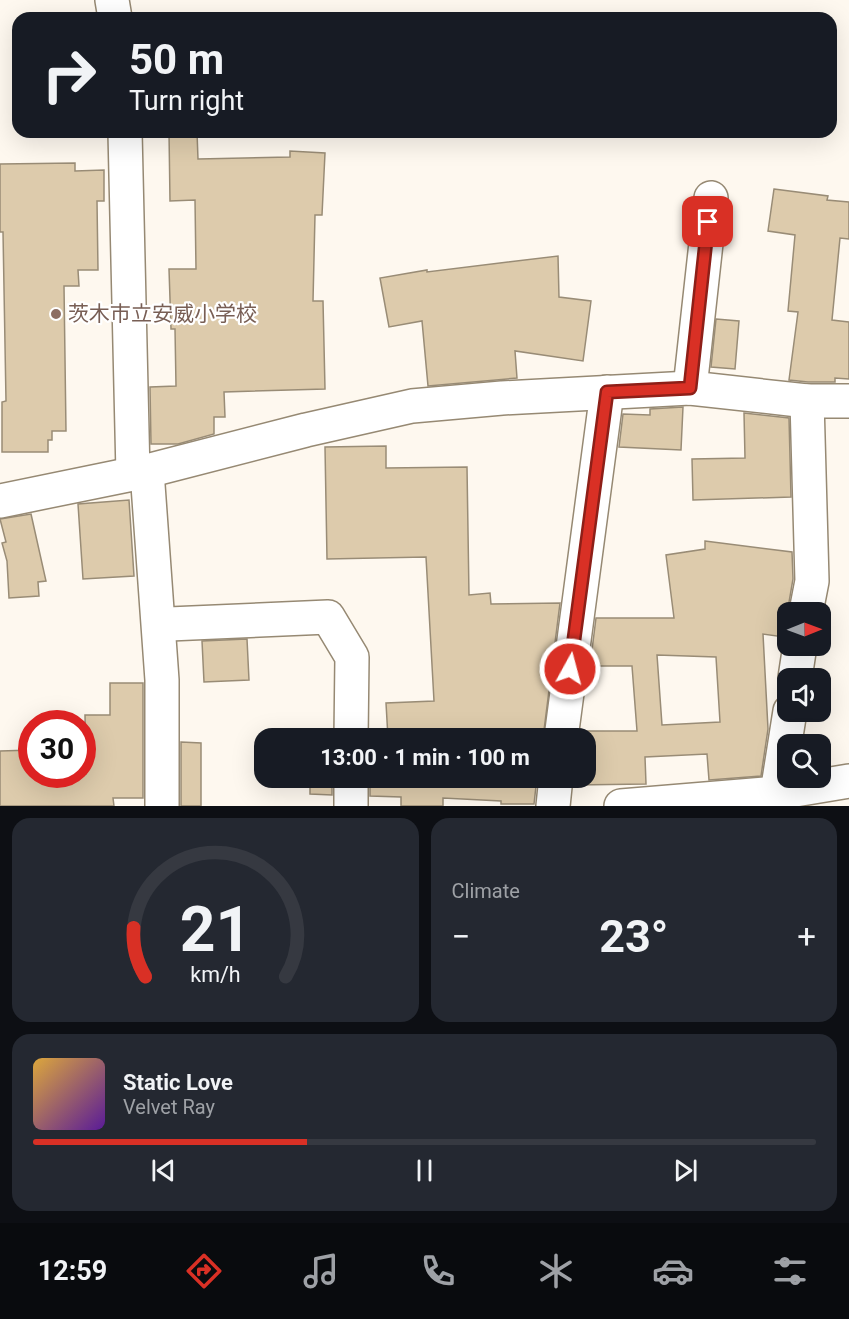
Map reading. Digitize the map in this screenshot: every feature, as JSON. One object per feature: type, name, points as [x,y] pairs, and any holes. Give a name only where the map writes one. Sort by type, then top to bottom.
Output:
[{"type":"street","points":[[125,138],[140,472],[162,680],[162,806]]},
{"type":"street","points":[[690,388],[711,198]]},
{"type":"street","points":[[0,501],[140,472],[411,406],[690,388],[807,402],[849,401]]},
{"type":"street","points":[[562,728],[607,392]]},
{"type":"street","points":[[807,402],[812,581],[808,602]]},
{"type":"street","points":[[169,624],[328,617],[352,657],[351,728]]},
{"type":"street","points":[[777,793],[788,722]]},
{"type":"street","points":[[621,806],[777,793],[849,781]]},
{"type":"street","points":[[351,788],[351,806]]},
{"type":"street","points":[[553,806],[555,788]]},
{"type":"building","points":[[169,138],[197,138],[198,159],[290,157],[290,151],[325,153],[322,215],[315,215],[313,301],[323,301],[325,389],[224,392],[225,417],[214,417],[214,434],[178,444],[151,444],[150,387],[176,386],[175,329],[171,329],[169,269],[196,269],[195,200],[170,201]]},
{"type":"building","points":[[75,163],[75,171],[104,170],[104,201],[97,201],[98,270],[78,270],[79,286],[64,286],[66,431],[52,431],[52,440],[48,440],[48,452],[2,452],[2,402],[6,401],[0,164]]},
{"type":"building","points":[[774,189],[828,196],[827,200],[849,202],[849,239],[840,238],[832,320],[849,322],[849,379],[835,378],[835,382],[789,380],[798,312],[788,311],[795,235],[768,231]]},
{"type":"building","points":[[558,256],[559,297],[591,301],[583,361],[515,351],[517,378],[428,386],[422,321],[389,327],[380,278],[427,270],[427,272]]},
{"type":"building","points":[[716,319],[739,321],[735,369],[711,367]]},
{"type":"building","points":[[683,407],[681,450],[619,447],[623,414],[650,415],[650,409]]},
{"type":"building","points":[[744,413],[789,418],[791,497],[693,500],[692,459],[745,458]]},
{"type":"building","points":[[386,446],[386,468],[467,467],[469,595],[490,593],[491,604],[560,603],[544,728],[387,728],[386,703],[434,701],[426,557],[327,559],[325,447]]},
{"type":"building","points":[[129,500],[134,576],[83,579],[78,504]]},
{"type":"building","points":[[31,514],[46,581],[38,582],[39,596],[9,598],[7,561],[2,543],[6,542],[0,519]]},
{"type":"building","points":[[705,541],[792,552],[793,579],[789,602],[777,602],[777,636],[763,634],[768,729],[761,776],[709,780],[707,754],[645,757],[646,784],[596,785],[596,731],[637,731],[632,666],[590,666],[596,618],[674,618],[666,555],[705,549]],"holes":[[[657,655],[716,657],[720,722],[662,725]]]},
{"type":"building","points":[[247,639],[249,680],[204,682],[202,641]]},
{"type":"building","points":[[110,683],[143,683],[143,798],[113,798],[114,806],[0,806],[0,751],[18,750],[18,788],[96,788],[96,715],[110,715]]},
{"type":"building","points":[[181,742],[201,743],[201,806],[181,806]]},
{"type":"building","points":[[310,788],[332,788],[332,795],[310,794]]},
{"type":"building","points":[[370,788],[536,788],[534,804],[501,804],[501,801],[443,798],[443,806],[401,806],[401,797],[370,796]]},
{"type":"place","name":"茨木市立安威小学校","points":[[56,314]]},
{"type":"route","points":[[570,669],[607,392],[690,388],[708,222]]}]
